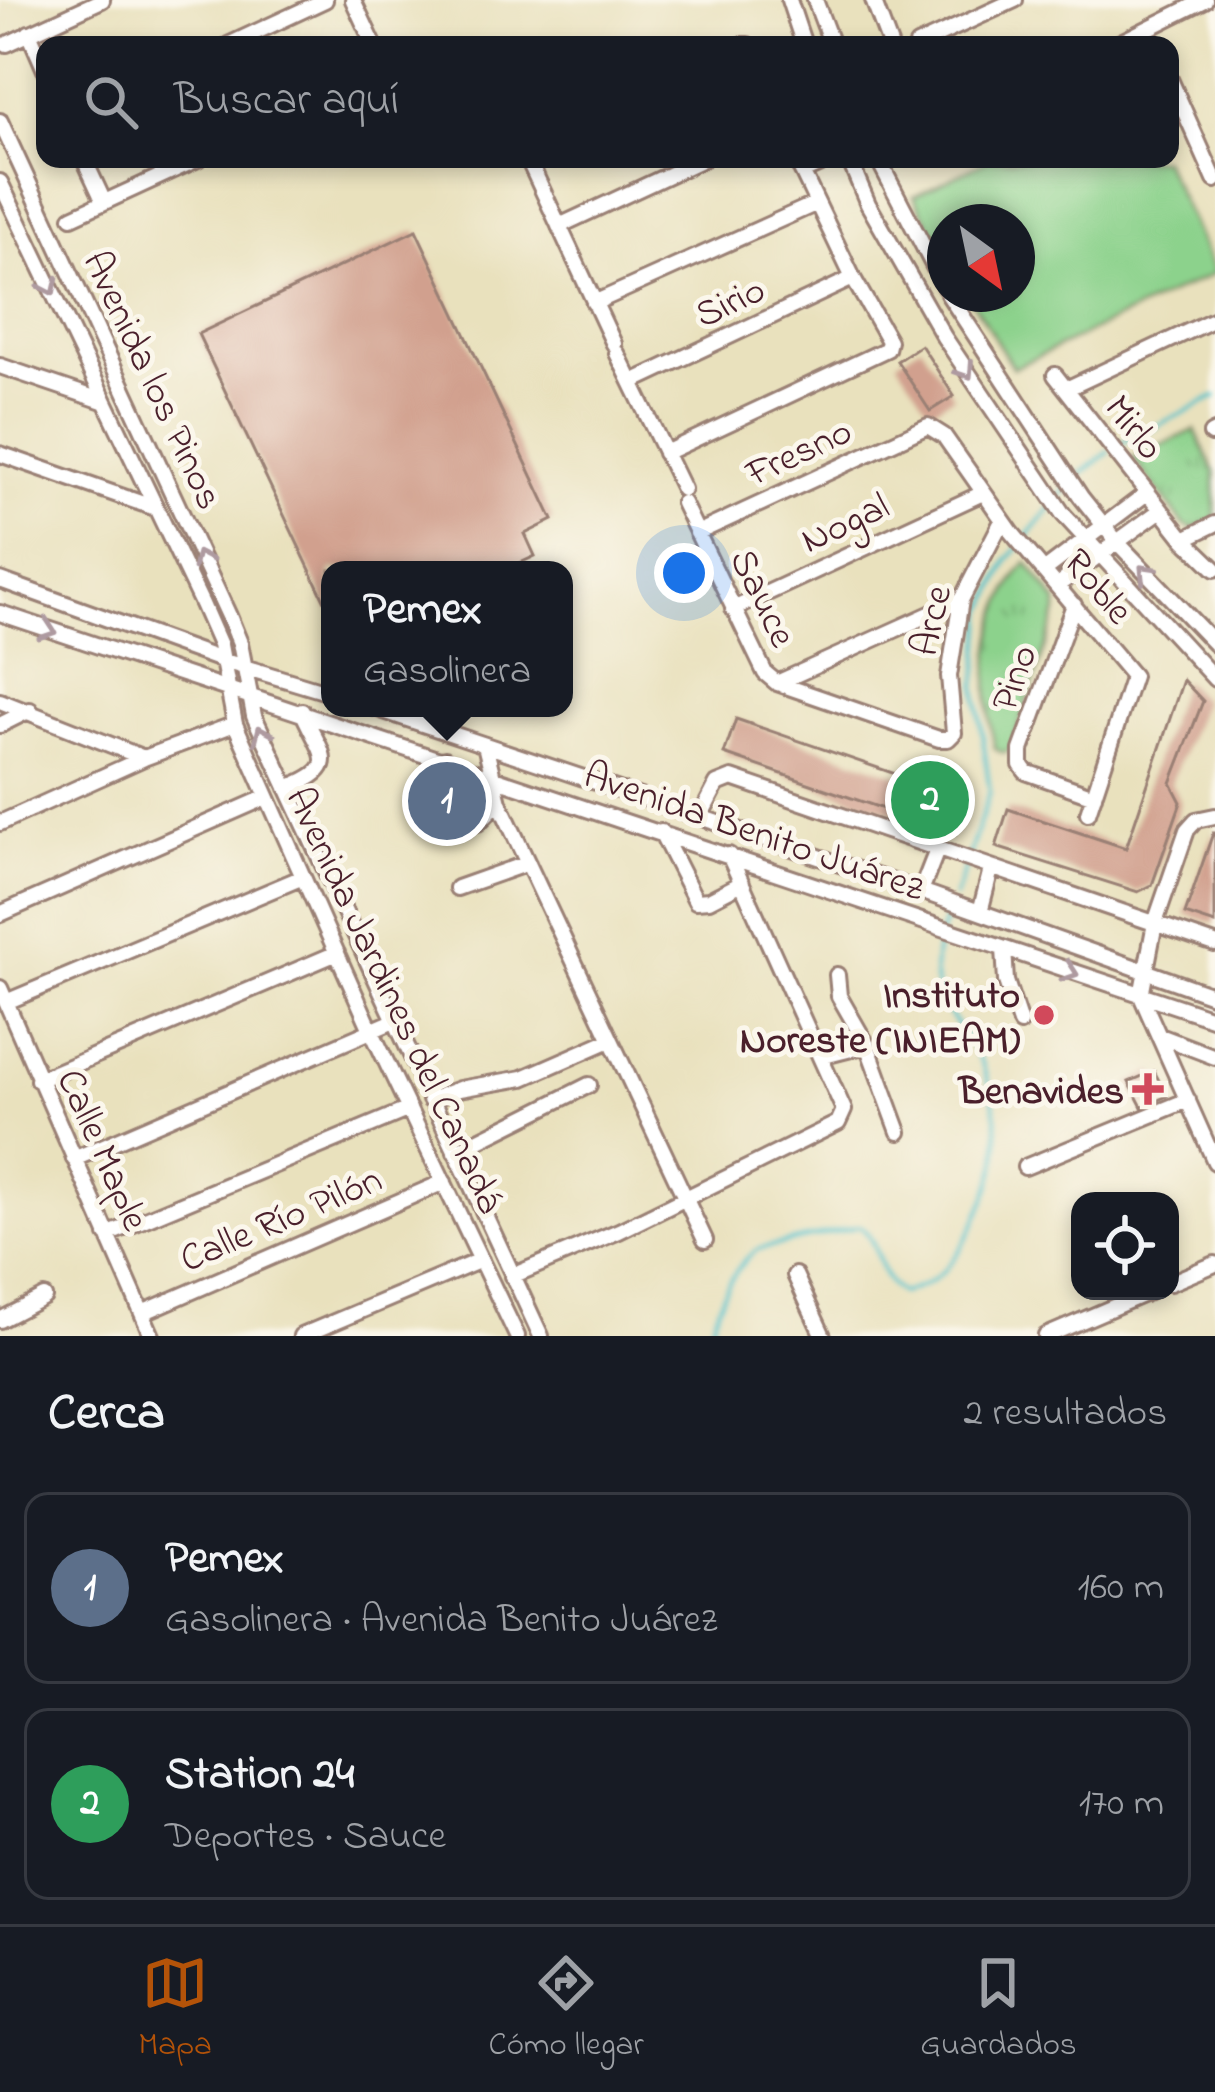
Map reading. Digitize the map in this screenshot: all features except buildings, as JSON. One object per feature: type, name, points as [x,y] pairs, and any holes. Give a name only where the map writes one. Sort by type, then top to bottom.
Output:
[{"type":"street","points":[[7,44],[101,0]]},
{"type":"street","points":[[247,36],[325,0]]},
{"type":"street","points":[[353,0],[370,36]]},
{"type":"street","points":[[789,0],[801,36]]},
{"type":"street","points":[[815,0],[829,36]]},
{"type":"street","points":[[873,0],[887,36]]},
{"type":"street","points":[[937,36],[1015,0]]},
{"type":"street","points":[[1134,36],[1205,0]]},
{"type":"street","points":[[1148,29],[1151,36]]},
{"type":"street","points":[[29,33],[36,49]]},
{"type":"street","points":[[1179,99],[1215,180]]},
{"type":"street","name":"Avenida los Pinos","points":[[0,121],[229,616],[248,694]]},
{"type":"street","points":[[89,168],[104,202]]},
{"type":"street","points":[[72,217],[178,168]]},
{"type":"street","name":"Sauce","points":[[532,168],[759,664],[777,683],[948,739]]},
{"type":"street","points":[[559,226],[684,168]]},
{"type":"street","points":[[665,453],[887,349],[889,341],[800,168]]},
{"type":"street","points":[[853,168],[868,204],[944,337],[1063,514],[1215,679]]},
{"type":"street","points":[[883,168],[927,253]]},
{"type":"street","name":"Avenida los Pinos","points":[[0,182],[212,624],[224,661],[225,687]]},
{"type":"street","points":[[595,302],[817,203]]},
{"type":"street","name":"Sirio","points":[[632,382],[853,278]]},
{"type":"street","points":[[961,312],[1103,526],[1215,644]]},
{"type":"street","points":[[1066,389],[1215,320]]},
{"type":"street","points":[[0,366],[103,401]]},
{"type":"street","name":"Mirlo","points":[[1055,375],[1184,539],[1215,568]]},
{"type":"street","name":"Roble","points":[[928,426],[944,436],[1007,527],[1133,676],[1088,812]]},
{"type":"street","name":"Fresno","points":[[697,533],[928,426]]},
{"type":"street","points":[[0,454],[155,508]]},
{"type":"street","name":"Nogal","points":[[733,609],[983,493]]},
{"type":"street","points":[[1045,570],[1147,493]]},
{"type":"street","points":[[1058,585],[1161,510]]},
{"type":"street","points":[[1184,539],[1215,524]]},
{"type":"street","name":"Arce","points":[[948,739],[954,733],[949,676],[961,600],[1007,527]]},
{"type":"street","points":[[0,580],[224,661],[321,690]]},
{"type":"street","points":[[777,683],[961,600]]},
{"type":"street","name":"Pino","points":[[1074,605],[1021,750],[1021,765],[1027,772],[1094,796]]},
{"type":"street","name":"Avenida Benito Juárez","points":[[0,613],[1215,1019]]},
{"type":"street","name":"Avenida Jardines del Canadá","points":[[225,687],[235,724],[371,1030],[516,1335]]},
{"type":"street","name":"Avenida Jardines del Canadá","points":[[248,694],[254,716],[541,1336]]},
{"type":"street","points":[[0,701],[143,758]]},
{"type":"street","points":[[0,725],[30,710]]},
{"type":"street","points":[[287,788],[322,769],[323,760],[302,711]]},
{"type":"street","name":"Avenida Benito Juárez","points":[[402,717],[926,893],[1215,996]]},
{"type":"street","points":[[0,823],[143,758],[235,724]]},
{"type":"street","points":[[485,745],[499,802],[705,1240]]},
{"type":"street","points":[[446,759],[449,818],[478,823],[499,802]]},
{"type":"street","points":[[700,817],[717,784],[732,778],[1215,944]]},
{"type":"street","points":[[0,914],[267,797]]},
{"type":"street","points":[[1215,816],[1196,820],[1187,830],[1155,923],[1142,996],[1215,1162]]},
{"type":"street","points":[[661,832],[696,901],[709,900],[742,883]]},
{"type":"street","points":[[926,893],[942,852]]},
{"type":"street","points":[[512,1276],[619,1231],[844,1116],[729,855]]},
{"type":"street","points":[[457,888],[528,862]]},
{"type":"street","points":[[974,910],[987,868]]},
{"type":"street","points":[[3,995],[303,877]]},
{"type":"street","points":[[1004,949],[1006,981],[1020,1023]]},
{"type":"street","points":[[38,1080],[338,953]]},
{"type":"street","points":[[837,975],[839,996],[867,1045],[899,1132]]},
{"type":"street","name":"Calle Maple","points":[[3,995],[152,1336]]},
{"type":"street","points":[[74,1159],[394,1021]]},
{"type":"street","points":[[1160,1036],[1215,1058]]},
{"type":"street","points":[[430,1100],[459,1089],[523,1078],[610,1040]]},
{"type":"street","points":[[820,1057],[867,1045]]},
{"type":"street","points":[[455,1152],[590,1085]]},
{"type":"street","points":[[1025,1167],[1188,1100]]},
{"type":"street","points":[[107,1235],[409,1109]]},
{"type":"street","name":"Calle Río Pilón","points":[[142,1313],[444,1182]]},
{"type":"street","points":[[301,1336],[481,1260]]},
{"type":"street","points":[[1179,1279],[1215,1264]]},
{"type":"street","points":[[795,1275],[823,1336]]},
{"type":"street","points":[[0,1320],[44,1297]]},
{"type":"street","points":[[1046,1336],[1130,1300]]},
{"type":"street","points":[[1084,1320],[1091,1336]]},
{"type":"green space","points":[[972,168],[1166,168],[1215,273],[1013,368],[979,312],[1035,312],[1035,204],[927,204],[927,220],[914,196]]},
{"type":"green space","points":[[1195,430],[1215,473],[1215,519],[1193,529],[1184,525],[1133,458]]},
{"type":"green space","points":[[1027,562],[1057,602],[1057,613],[1011,749],[1004,753],[995,749],[991,726],[990,651],[1002,604]]},
{"type":"waterway","points":[[1118,445],[1215,397]]},
{"type":"waterway","points":[[1076,478],[1109,452]]},
{"type":"waterway","points":[[955,897],[990,792],[976,686],[985,611],[1008,560],[1068,487]]},
{"type":"waterway","points":[[709,1336],[726,1288],[758,1249],[860,1226],[887,1280],[901,1293],[935,1278],[967,1237],[992,1181],[998,1138],[983,1067],[942,1002],[935,978],[936,950],[950,907]]},
{"type":"place","name":"Station 24","points":[[930,800]]},
{"type":"place","name":"Pemex","points":[[447,801]]},
{"type":"place","name":"Instituto Noreste (INIEAM)","points":[[1044,1015]]},
{"type":"place","name":"Benavides","points":[[1148,1089]]}]
